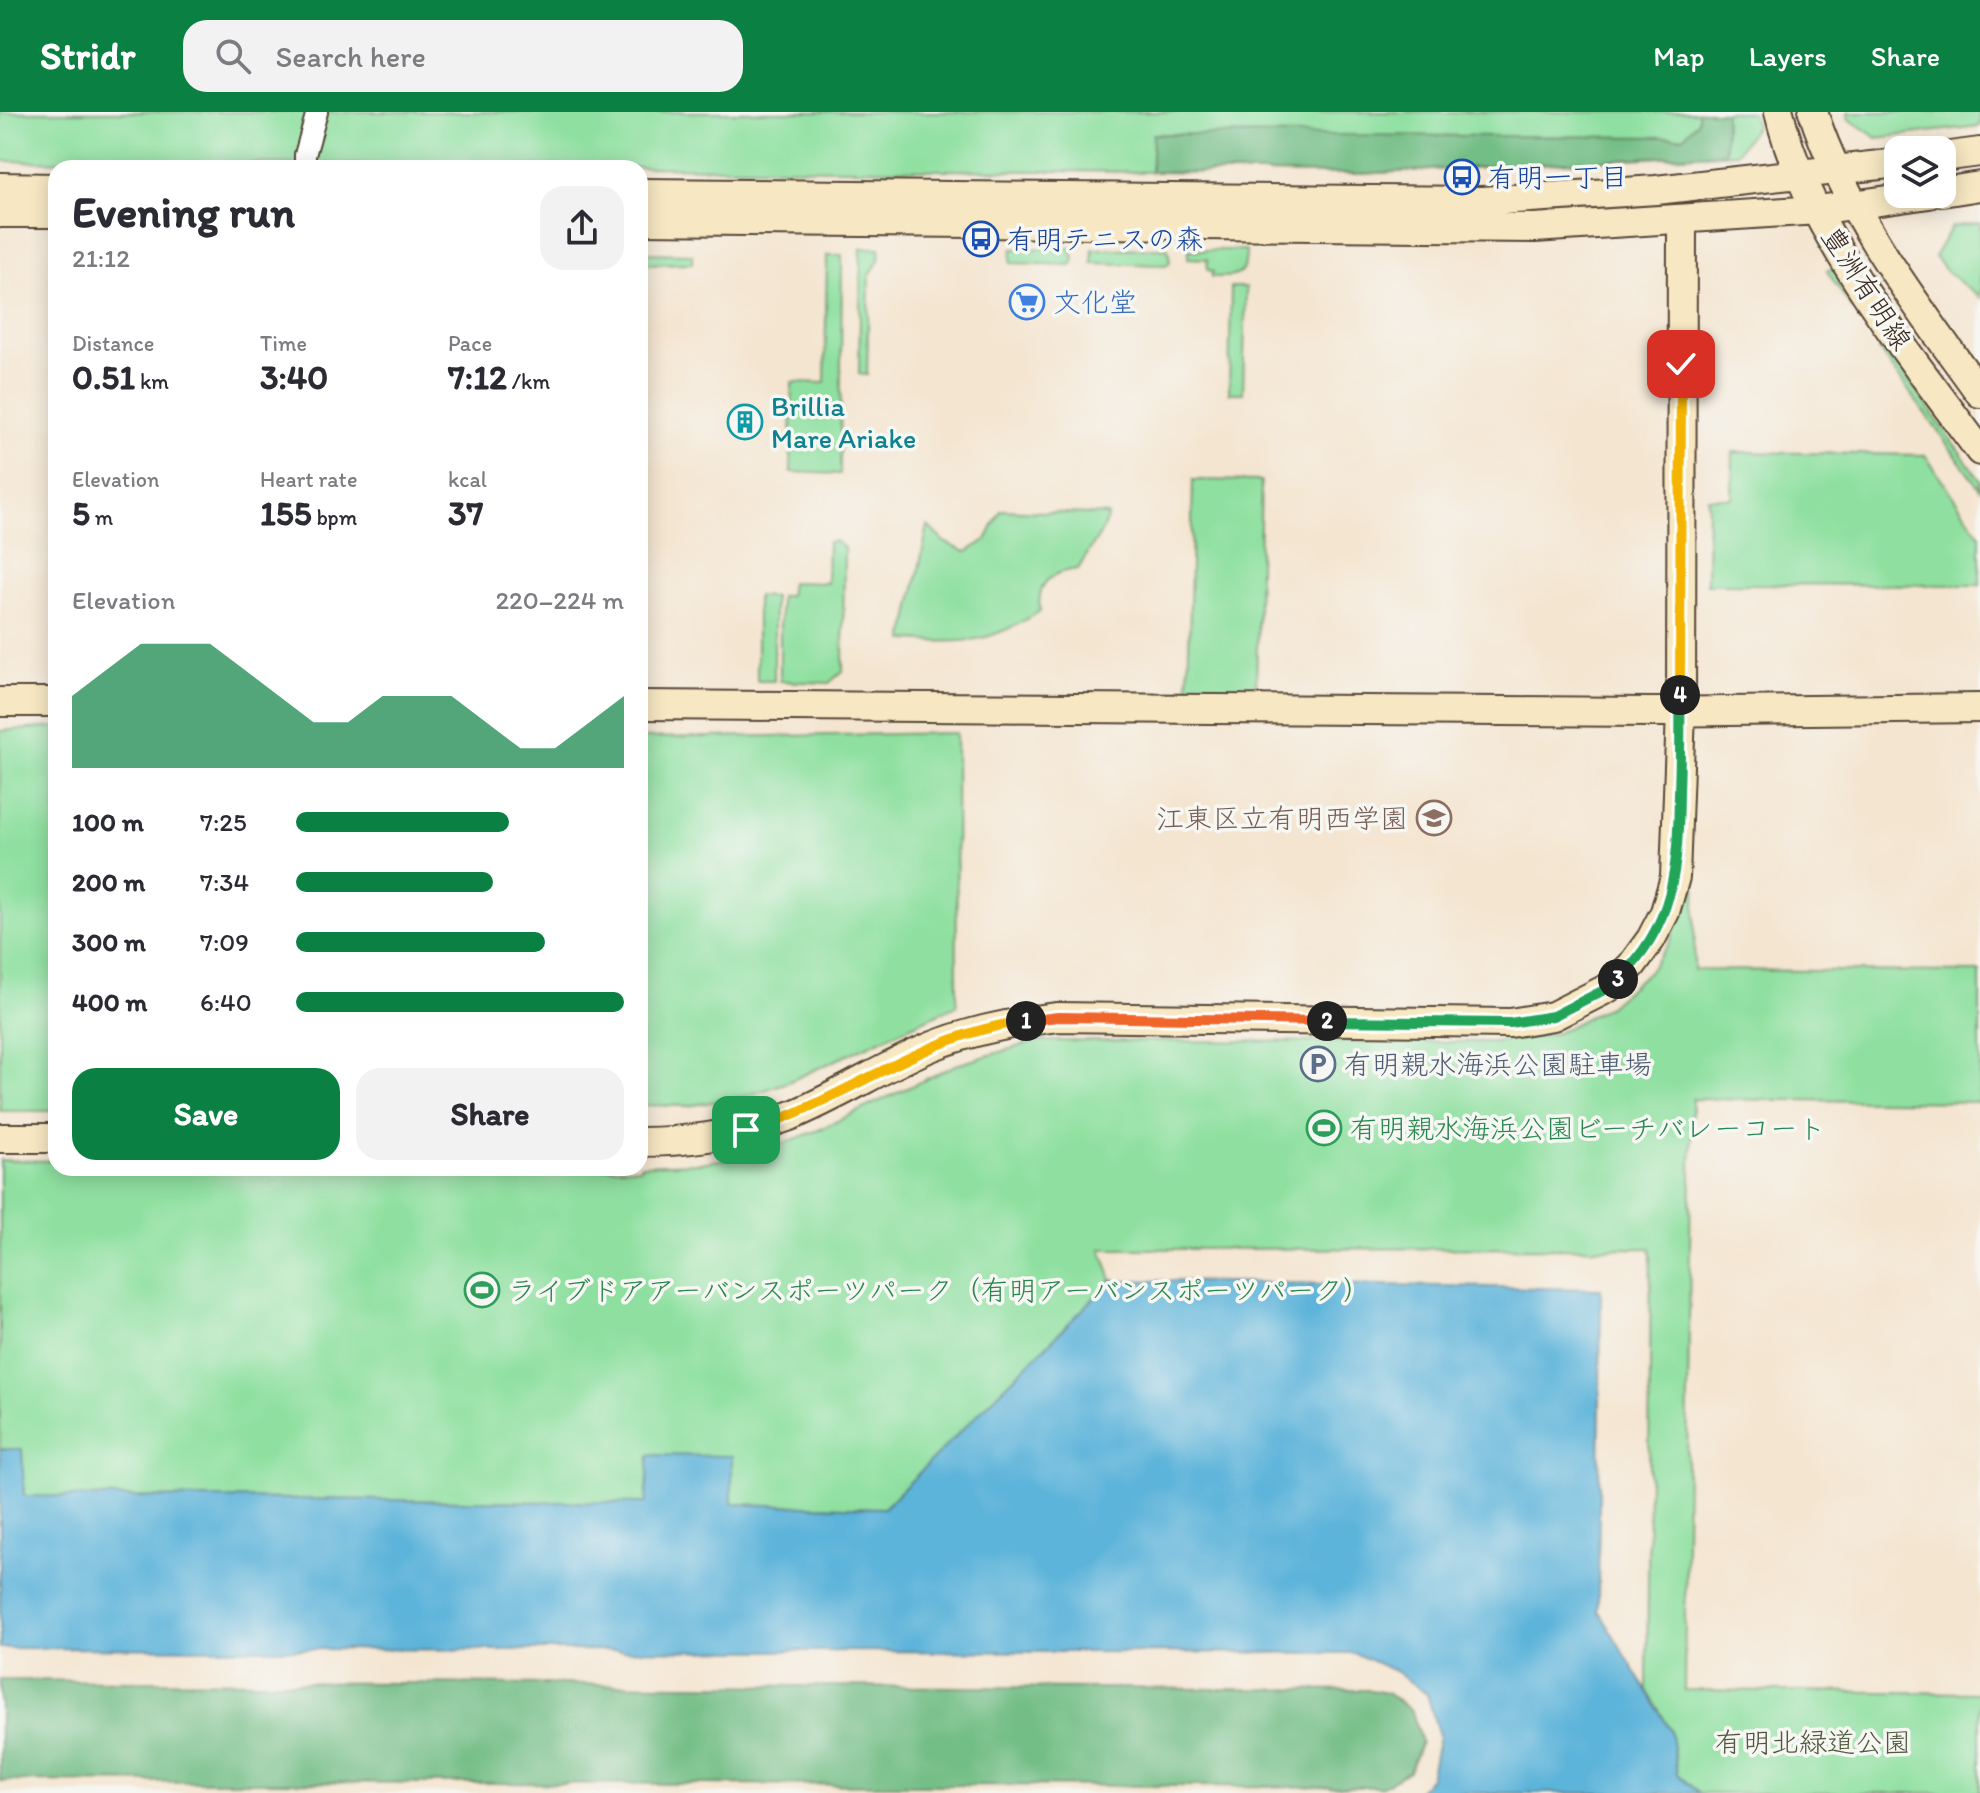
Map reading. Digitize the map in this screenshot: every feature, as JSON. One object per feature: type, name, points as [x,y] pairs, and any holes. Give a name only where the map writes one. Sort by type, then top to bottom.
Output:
[{"type":"street","points":[[305,160],[317,112]]},
{"type":"street","name":"豊洲有明線","points":[[1779,112],[1800,174],[1863,287],[1980,451]]},
{"type":"street","name":"豊洲有明線","points":[[1813,112],[1835,170],[1855,206],[1935,332],[1980,393]]},
{"type":"street","points":[[1956,155],[1980,152]]},
{"type":"street","points":[[648,193],[1482,201],[1656,190],[1884,165]]},
{"type":"street","points":[[1956,190],[1980,186]]},
{"type":"street","points":[[0,187],[48,188]]},
{"type":"street","points":[[648,220],[1534,228],[1818,210],[1884,201]]},
{"type":"street","points":[[0,213],[48,213]]},
{"type":"street","points":[[648,1142],[703,1139],[746,1130],[791,1115],[932,1046],[1015,1022],[1058,1017],[1510,1023],[1553,1016],[1608,988],[1632,965],[1651,939],[1665,912],[1675,877],[1681,711],[1682,220]]},
{"type":"street","points":[[0,702],[48,702]]},
{"type":"street","points":[[648,705],[1681,711],[1980,708]]},
{"type":"street","points":[[0,1138],[48,1138]]},
{"type":"green space","points":[[0,112],[1752,112],[1756,126],[1736,153],[1360,174],[648,167],[648,160],[0,161]]},
{"type":"green space","points":[[1698,112],[1725,112],[1725,153],[1360,174],[1151,172],[1153,134],[1683,137],[1698,121]]},
{"type":"green space","points":[[1847,112],[1980,112],[1980,126],[1877,138],[1849,119]]},
{"type":"green space","points":[[1980,223],[1980,298],[1946,271],[1934,257],[1952,227]]},
{"type":"green space","points":[[861,248],[880,248],[879,260],[869,277],[867,375],[859,374]]},
{"type":"green space","points":[[1072,248],[1074,260],[1071,265],[1011,263],[1012,249]]},
{"type":"green space","points":[[1168,248],[1170,261],[1167,265],[1092,263],[1093,249]]},
{"type":"green space","points":[[1189,250],[1246,250],[1244,266],[1234,276],[1212,277],[1213,271],[1208,270],[1207,259],[1188,258]]},
{"type":"green space","points":[[648,253],[692,254],[692,263],[648,264]]},
{"type":"green space","points":[[827,255],[842,255],[840,474],[791,472],[792,382],[825,383]]},
{"type":"green space","points":[[1832,268],[1856,305],[1852,309],[1827,271]]},
{"type":"green space","points":[[1231,287],[1246,287],[1243,393],[1229,393]]},
{"type":"green space","points":[[1884,346],[1980,480],[1980,489],[1879,350]]},
{"type":"green space","points":[[1733,452],[1925,455],[1980,535],[1980,585],[1707,584],[1708,498],[1732,498]]},
{"type":"green space","points":[[1193,480],[1261,481],[1256,690],[1188,690]]},
{"type":"green space","points":[[1001,510],[1108,515],[1103,529],[1078,569],[1047,580],[1040,593],[1040,611],[990,636],[944,642],[904,640],[928,526],[944,542],[966,552],[986,540]]},
{"type":"green space","points":[[835,541],[844,548],[843,671],[829,683],[780,681],[780,596],[789,596],[791,582],[827,583],[828,542]]},
{"type":"green space","points":[[757,596],[774,597],[774,681],[757,681]]},
{"type":"green space","points":[[48,728],[48,1111],[0,1111],[0,731]]},
{"type":"green space","points":[[956,733],[957,1005],[788,1082],[744,1097],[687,1106],[648,1105],[648,738]]},
{"type":"green space","name":"有明北緑道公園","points":[[1696,860],[1694,970],[1980,972],[1980,1102],[1692,1099],[1684,1690],[1980,1693],[1980,1793],[1699,1793],[1677,1774],[1670,1729],[1647,1690],[1651,1248],[1101,1249],[1112,1280],[884,1508],[732,1504],[732,1456],[647,1503],[24,1496],[22,1450],[0,1449],[0,1160],[48,1161],[48,1176],[648,1176],[648,1165],[735,1158],[776,1146],[816,1131],[956,1065],[1037,1041],[1495,1042],[1557,1033],[1609,1006],[1649,971],[1670,942]]},
{"type":"green space","points":[[0,1680],[1371,1690],[1387,1693],[1412,1711],[1421,1742],[1409,1771],[1381,1787],[0,1781]]},
{"type":"water","points":[[1112,1280],[1601,1289],[1598,1610],[1670,1729],[1677,1774],[1699,1793],[1416,1793],[1430,1778],[1439,1736],[1427,1694],[1395,1671],[1354,1653],[0,1648],[0,1449],[22,1449],[24,1496],[646,1503],[649,1455],[732,1456],[732,1504],[884,1508]]},
{"type":"place","name":"有明一丁目","points":[[1462,177]]},
{"type":"place","name":"有明テニスの森","points":[[981,239]]},
{"type":"place","name":"文化堂","points":[[1027,302]]},
{"type":"place","name":"Brillia Mare Ariake","points":[[745,422]]},
{"type":"place","name":"江東区立有明西学園","points":[[1434,818]]},
{"type":"place","name":"有明親水海浜公園駐車場","points":[[1318,1064]]},
{"type":"place","name":"有明親水海浜公園ビーチバレーコート","points":[[1324,1128]]},
{"type":"place","name":"ライブドアアーバンスポーツパーク（有明アーバンスポーツパーク）","points":[[482,1290]]},
{"type":"route","points":[[746,1130],[791,1115],[932,1046],[1015,1022],[1058,1017],[1510,1023],[1553,1016],[1608,988],[1632,965],[1651,939],[1665,912],[1675,877],[1681,711],[1681,364]]}]
